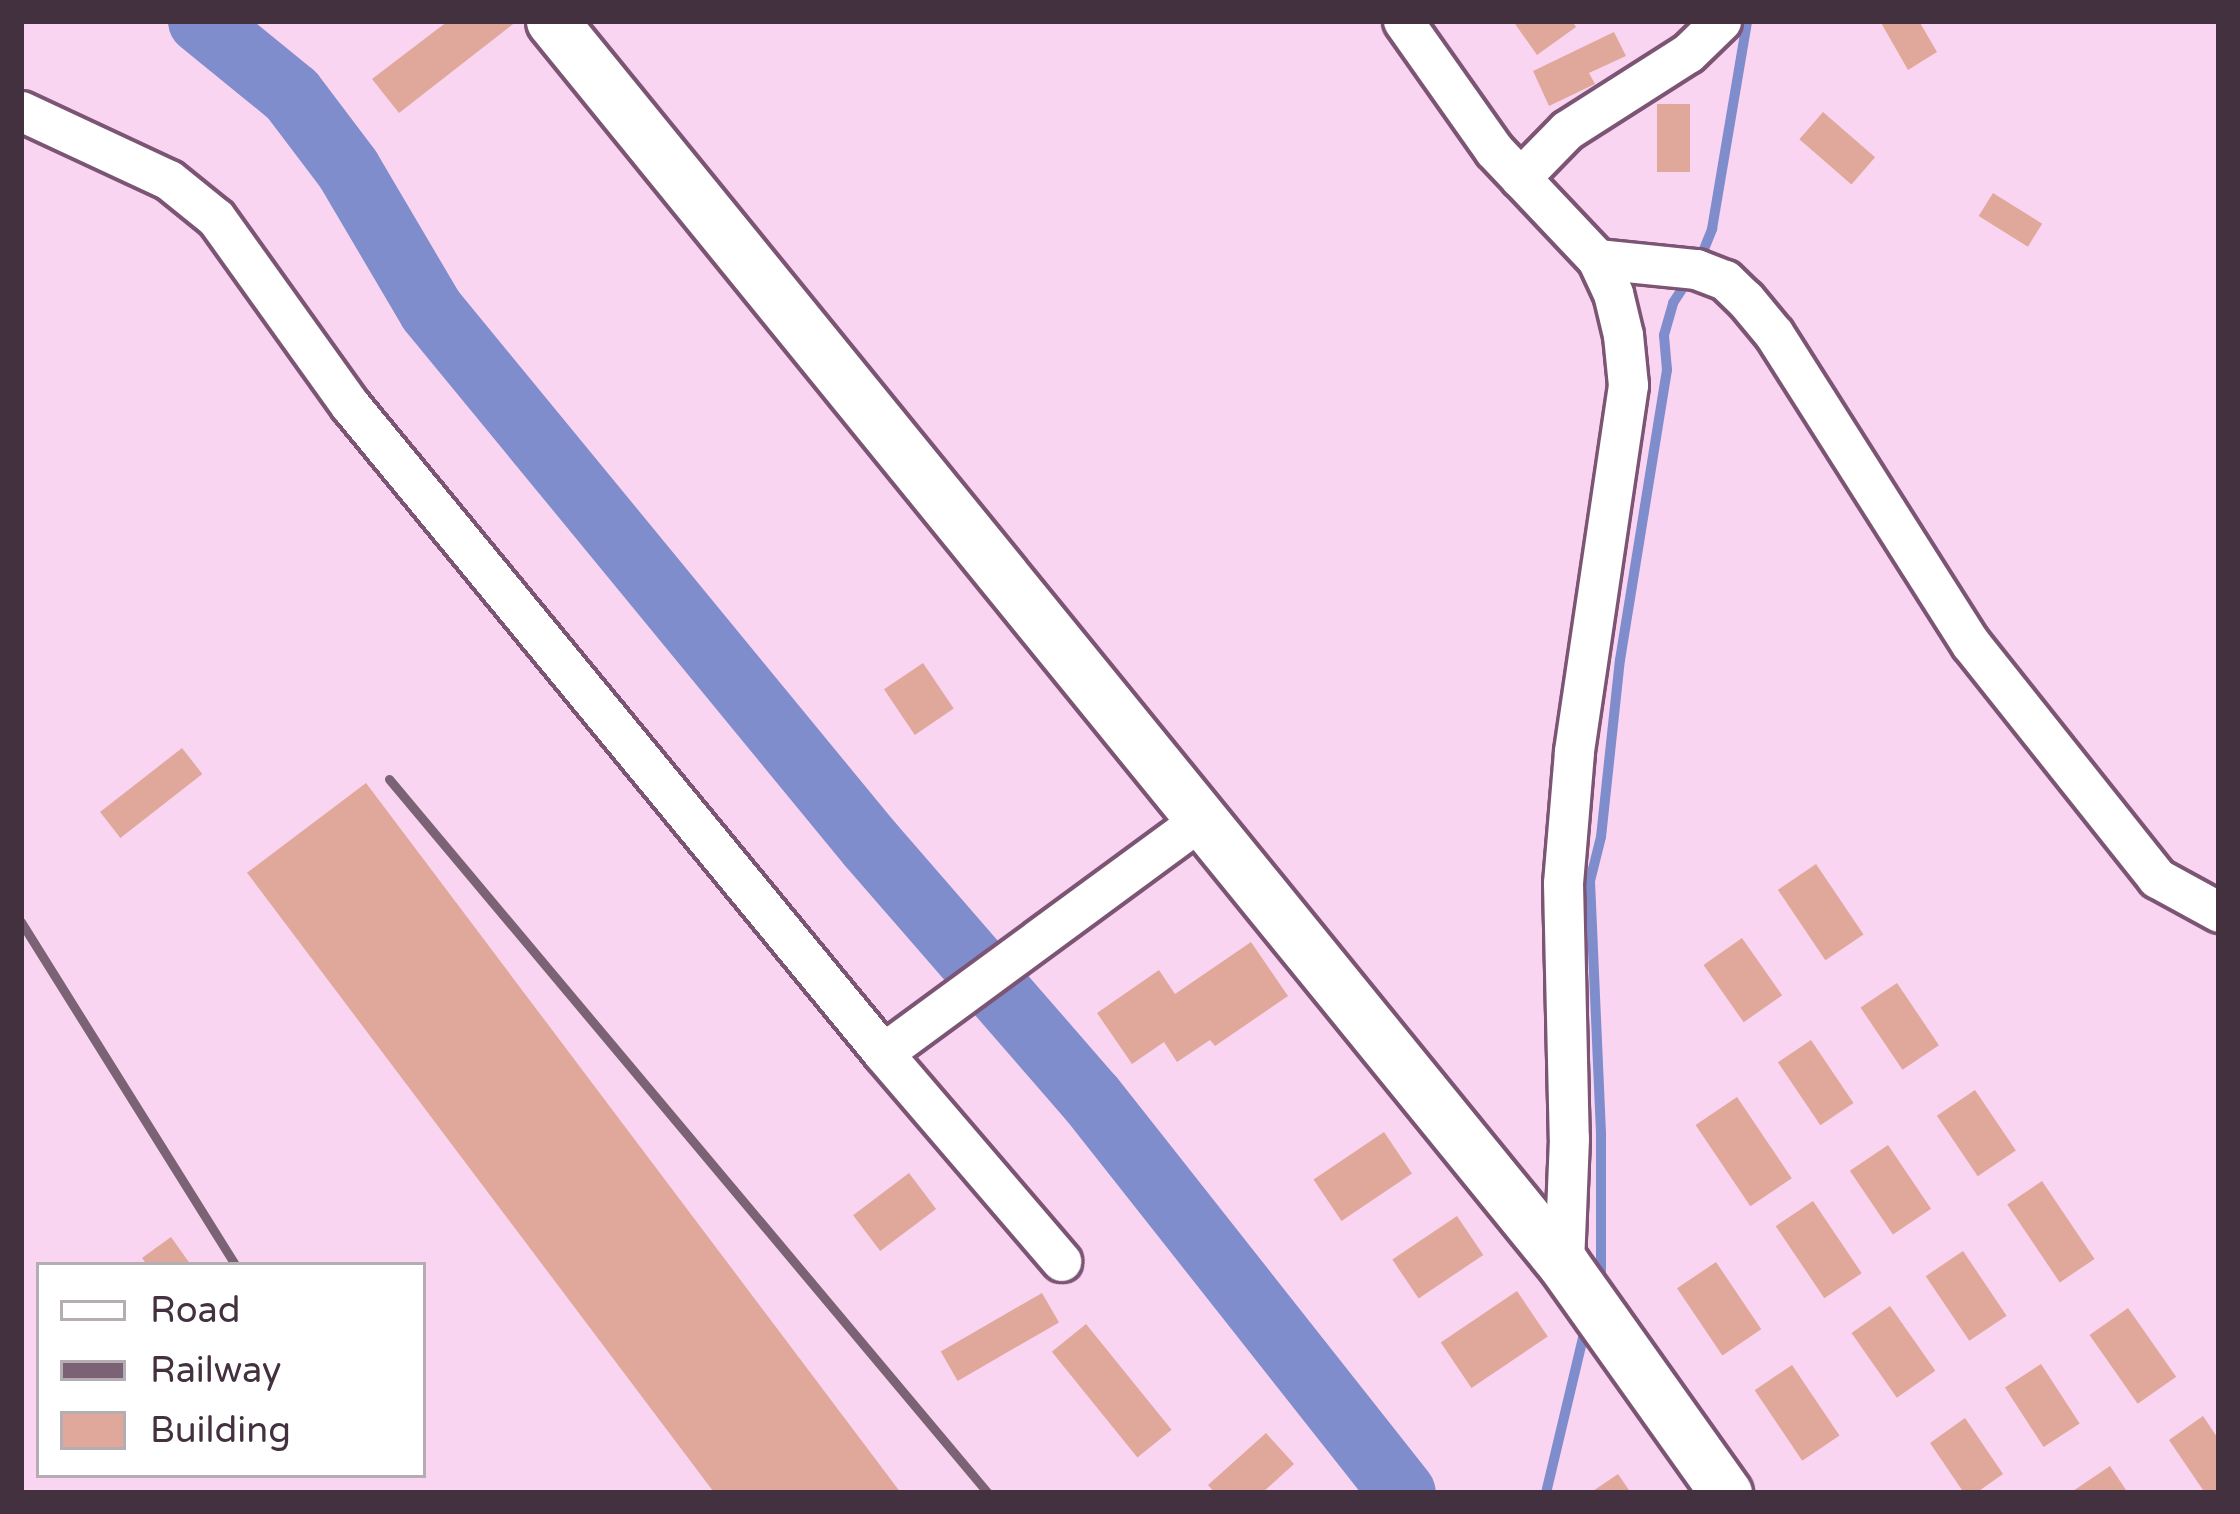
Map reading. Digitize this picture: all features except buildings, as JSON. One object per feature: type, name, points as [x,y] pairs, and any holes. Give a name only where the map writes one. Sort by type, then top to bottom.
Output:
[{"type":"street","points":[[552,21],[1564,1265],[1726,1493]]},
{"type":"street","points":[[1403,21],[1520,178],[1597,260],[1613,293],[1628,385],[1574,752],[1563,884],[1569,1138],[1564,1265]]},
{"type":"street","points":[[1520,178],[1567,130],[1688,53],[1720,21]]},
{"type":"street","points":[[21,111],[170,180],[216,218],[350,405],[883,1053],[1061,1261]]},
{"type":"street","points":[[1597,260],[1696,268],[1725,280],[1745,299],[1774,334],[1971,644],[2157,878],[2219,912]]},
{"type":"street","points":[[883,1053],[1201,819]]},
{"type":"waterway","points":[[201,21],[292,95],[348,169],[431,310],[870,844],[1091,1098],[1403,1493]]},
{"type":"waterway","points":[[1698,264],[1712,229],[1747,21]]},
{"type":"waterway","points":[[1601,1287],[1601,1133],[1590,881],[1601,837],[1620,660],[1667,370],[1664,335],[1673,303],[1688,280]]},
{"type":"waterway","points":[[1546,1493],[1584,1334]]},
{"type":"railway","points":[[389,779],[988,1493]]},
{"type":"railway","points":[[21,922],[233,1262]]}]
